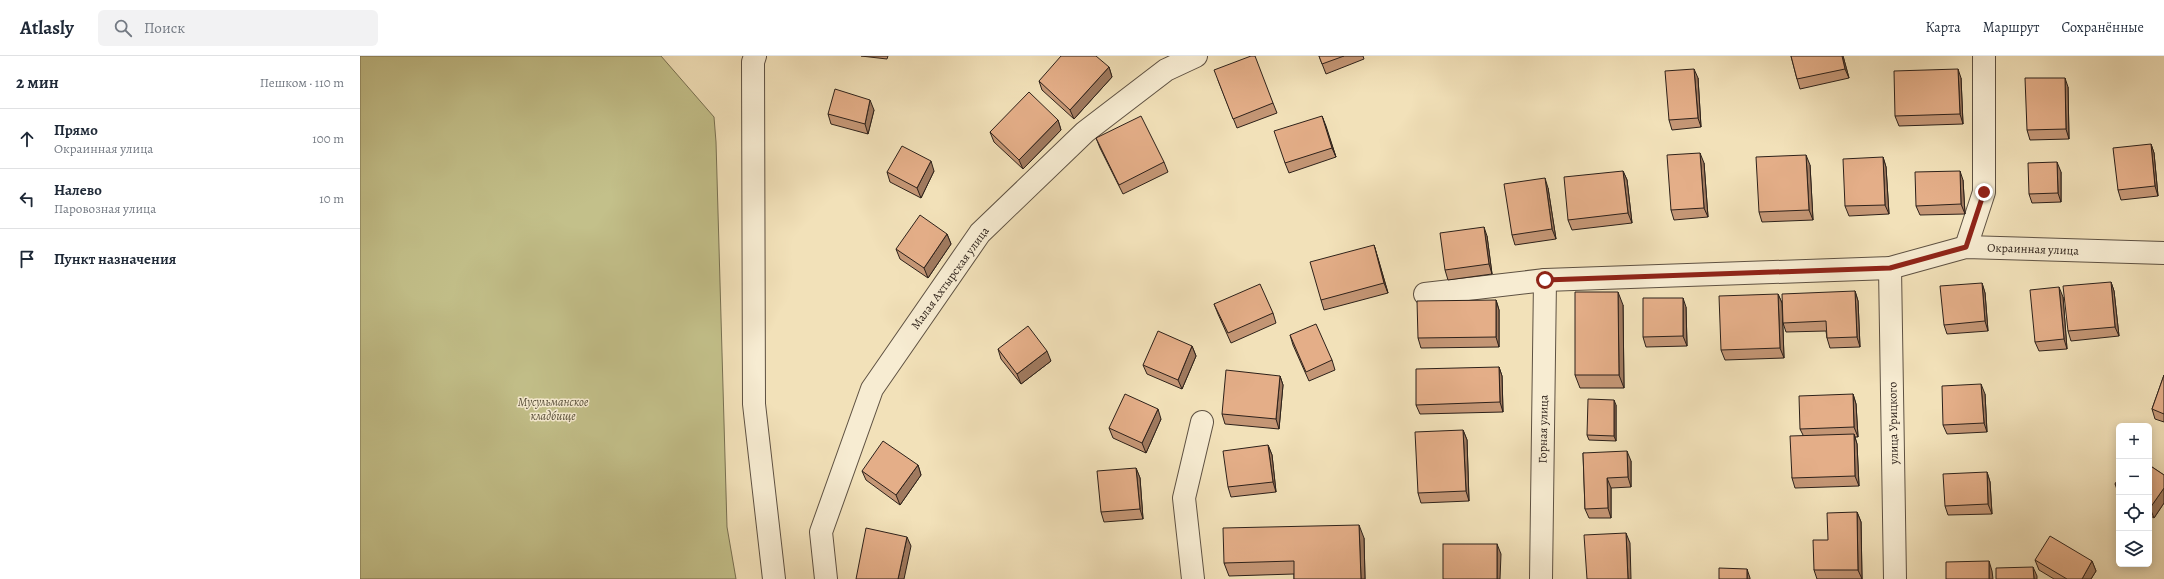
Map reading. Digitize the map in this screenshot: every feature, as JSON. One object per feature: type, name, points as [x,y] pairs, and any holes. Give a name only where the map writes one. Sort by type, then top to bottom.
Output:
[{"type":"street","points":[[755,56],[753,62],[754,404],[774,579]]},
{"type":"street","name":"Малая Ахтырская улица","points":[[826,579],[820,532],[872,389],[980,233],[1085,132],[1166,70],[1196,56]]},
{"type":"street","points":[[1966,247],[1984,192],[1984,56]]},
{"type":"street","name":"Окраинная улица","points":[[1425,294],[1545,280],[1890,268],[1966,247],[2164,253]]},
{"type":"street","name":"улица Урицкого","points":[[1890,268],[1895,579]]},
{"type":"street","name":"Горная улица","points":[[1541,579],[1545,280]]},
{"type":"street","points":[[1192,579],[1184,498],[1202,422]]},
{"type":"green space","name":"Мусульманское кладбище","points":[[360,56],[661,56],[714,117],[716,142],[727,527],[736,579],[360,579]]},
{"type":"building","points":[[1061,56],[1096,56],[1109,67],[1070,110],[1039,81]]},
{"type":"building","points":[[1251,56],[1255,56],[1273,103],[1233,119],[1214,70]]},
{"type":"building","points":[[1319,56],[1344,56],[1322,64]]},
{"type":"building","points":[[1791,56],[1842,56],[1845,69],[1797,79]]},
{"type":"building","points":[[1694,69],[1698,118],[1669,120],[1665,71]]},
{"type":"building","points":[[1958,69],[1960,114],[1895,116],[1894,71]]},
{"type":"building","points":[[2025,78],[2065,78],[2066,129],[2027,130]]},
{"type":"building","points":[[835,89],[870,100],[865,124],[828,114]]},
{"type":"building","points":[[1029,92],[1058,120],[1019,160],[990,132]]},
{"type":"building","points":[[1141,116],[1164,162],[1119,185],[1096,138]]},
{"type":"building","points":[[1322,116],[1332,148],[1285,163],[1274,131]]},
{"type":"building","points":[[2151,144],[2155,186],[2118,190],[2113,148]]},
{"type":"building","points":[[902,146],[931,161],[917,188],[887,172]]},
{"type":"building","points":[[1700,153],[1704,208],[1671,210],[1667,155]]},
{"type":"building","points":[[1806,155],[1809,210],[1759,212],[1756,157]]},
{"type":"building","points":[[1883,157],[1885,205],[1845,206],[1843,159]]},
{"type":"building","points":[[2057,162],[2058,193],[2029,194],[2028,163]]},
{"type":"building","points":[[1623,171],[1628,213],[1568,220],[1564,177]]},
{"type":"building","points":[[1960,171],[1961,204],[1916,206],[1915,172]]},
{"type":"building","points":[[1545,178],[1552,229],[1512,235],[1504,184]]},
{"type":"building","points":[[920,215],[947,234],[924,268],[896,249]]},
{"type":"building","points":[[1484,227],[1489,264],[1445,270],[1440,233]]},
{"type":"building","points":[[1374,245],[1384,283],[1321,300],[1310,262]]},
{"type":"building","points":[[2111,282],[2115,327],[2068,331],[2063,286]]},
{"type":"building","points":[[1982,283],[1985,321],[1944,325],[1940,286]]},
{"type":"building","points":[[1260,284],[1273,313],[1228,333],[1214,304]]},
{"type":"building","points":[[2059,287],[2064,339],[2035,342],[2030,290]]},
{"type":"building","points":[[1855,291],[1857,337],[1827,338],[1826,321],[1783,323],[1782,294]]},
{"type":"building","points":[[1575,292],[1618,292],[1619,375],[1575,375]]},
{"type":"building","points":[[1778,294],[1780,348],[1721,350],[1719,296]]},
{"type":"building","points":[[1643,298],[1683,298],[1683,336],[1643,337]]},
{"type":"building","points":[[1496,300],[1496,337],[1418,338],[1417,301]]},
{"type":"building","points":[[1316,324],[1332,360],[1306,372],[1290,335]]},
{"type":"building","points":[[1028,326],[1047,351],[1017,374],[998,349]]},
{"type":"building","points":[[1158,331],[1192,346],[1178,380],[1143,365]]},
{"type":"building","points":[[1499,367],[1500,402],[1416,405],[1416,369]]},
{"type":"building","points":[[1226,370],[1280,376],[1276,419],[1222,414]]},
{"type":"building","points":[[2164,375],[2164,414],[2152,409]]},
{"type":"building","points":[[1981,384],[1984,423],[1943,425],[1942,386]]},
{"type":"building","points":[[1125,394],[1158,409],[1142,443],[1109,428]]},
{"type":"building","points":[[1853,394],[1854,427],[1800,429],[1799,396]]},
{"type":"building","points":[[1588,399],[1614,400],[1614,436],[1587,435]]},
{"type":"building","points":[[1463,430],[1466,491],[1418,493],[1415,432]]},
{"type":"building","points":[[1854,434],[1855,476],[1792,478],[1790,436]]},
{"type":"building","points":[[883,441],[918,465],[896,495],[862,471]]},
{"type":"building","points":[[1268,445],[1273,482],[1228,487],[1223,451]]},
{"type":"building","points":[[1627,451],[1628,477],[1607,478],[1608,508],[1585,509],[1583,453]]},
{"type":"building","points":[[2152,467],[2164,475],[2164,488],[2152,505]]},
{"type":"building","points":[[1136,468],[1140,509],[1101,512],[1097,471]]},
{"type":"building","points":[[1987,472],[1988,504],[1945,506],[1943,474]]},
{"type":"building","points":[[1857,512],[1858,570],[1814,570],[1813,540],[1828,540],[1827,513]]},
{"type":"building","points":[[1359,525],[1361,579],[1294,579],[1294,561],[1224,563],[1223,528]]},
{"type":"building","points":[[866,528],[907,537],[898,579],[856,579]]},
{"type":"building","points":[[1626,533],[1628,579],[1587,579],[1584,535]]},
{"type":"building","points":[[2050,536],[2092,561],[2082,579],[2067,579],[2035,560]]},
{"type":"building","points":[[1443,544],[1497,544],[1497,579],[1443,579]]},
{"type":"building","points":[[1989,561],[1989,579],[1946,579],[1946,562]]},
{"type":"building","points":[[2033,567],[2034,579],[1996,579],[1996,568]]},
{"type":"building","points":[[1719,568],[1747,569],[1747,579],[1719,579]]},
{"type":"route","points":[[1545,280],[1890,268],[1966,247],[1984,192]]}]
